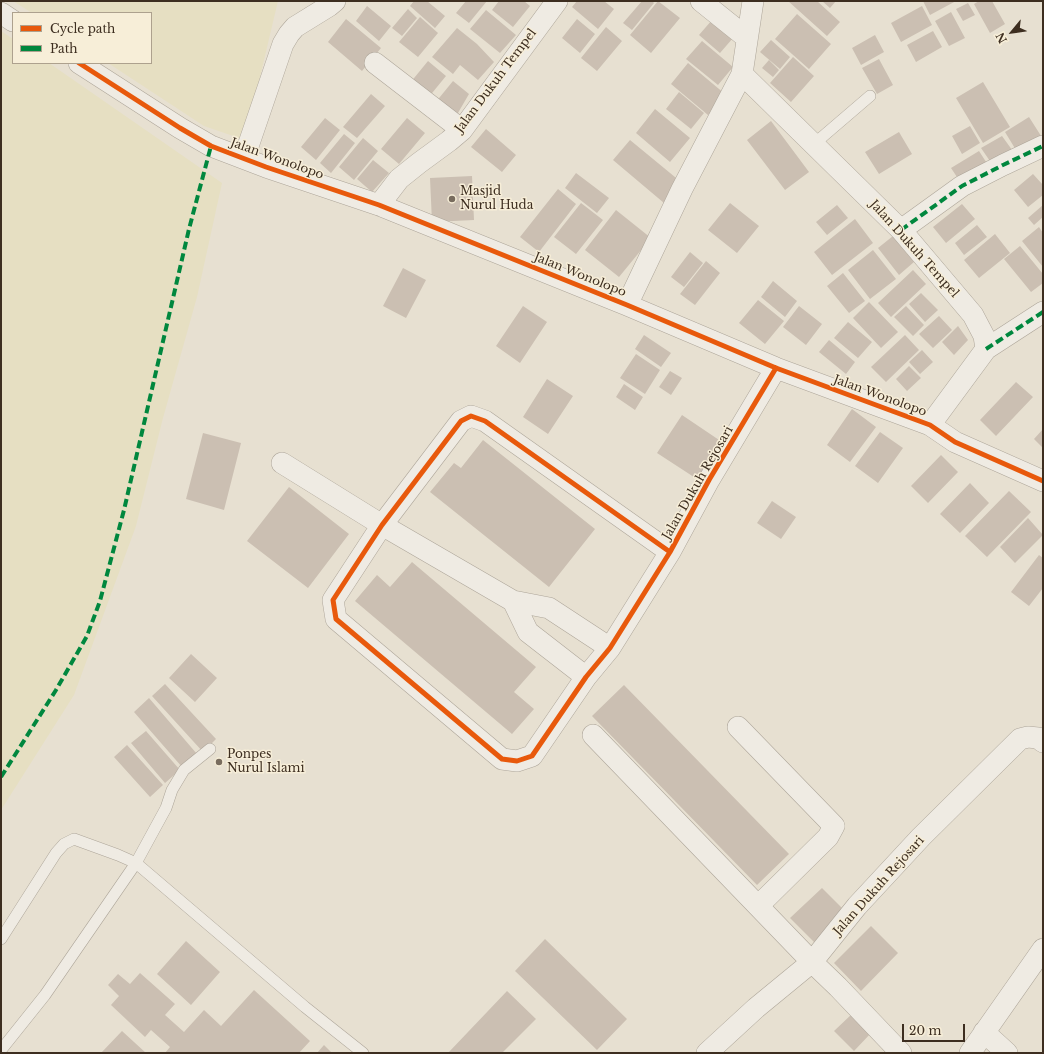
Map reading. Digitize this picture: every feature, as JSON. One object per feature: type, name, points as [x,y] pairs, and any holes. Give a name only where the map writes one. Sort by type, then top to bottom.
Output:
[{"type":"street","points":[[244,158],[283,44],[288,34],[295,27],[335,1]]},
{"type":"street","name":"Jalan Dukuh Tempel","points":[[379,206],[399,179],[450,141],[462,130],[557,1]]},
{"type":"street","points":[[701,1],[748,38]]},
{"type":"street","points":[[627,305],[682,189],[742,74],[754,1]]},
{"type":"street","points":[[1,13],[12,20]]},
{"type":"street","points":[[375,63],[462,130]]},
{"type":"street","name":"Jalan Wonolopo","points":[[81,64],[180,128],[205,142],[266,167],[379,206],[627,305],[776,368],[930,425],[955,442],[1043,481]]},
{"type":"street","name":"Jalan Dukuh Tempel","points":[[742,74],[901,230],[973,315],[984,336],[986,349]]},
{"type":"street","points":[[901,230],[962,186],[1043,146]]},
{"type":"street","points":[[930,425],[986,349],[1043,312]]},
{"type":"street","name":"Jalan Dukuh Rejosari","points":[[670,552],[485,421],[471,416],[461,421],[382,525],[333,600],[336,619],[502,759],[517,761],[532,756],[586,677],[610,648],[670,552],[709,480],[776,368]]},
{"type":"street","points":[[282,463],[382,525],[513,600],[549,608],[610,648]]},
{"type":"street","points":[[513,600],[528,632],[586,677]]},
{"type":"street","points":[[738,727],[834,826],[828,837],[758,906]]},
{"type":"street","points":[[593,735],[901,1053]]},
{"type":"street","name":"Jalan Dukuh Rejosari","points":[[707,1053],[756,1008],[812,962],[857,906],[921,837],[1020,739],[1028,737],[1038,738],[1043,742]]},
{"type":"street","points":[[970,1053],[1043,949]]},
{"type":"street","points":[[984,1032],[1007,1053]]},
{"type":"lane","points":[[814,144],[870,96]]},
{"type":"lane","points":[[1,1050],[45,995],[136,863],[166,808],[172,790],[184,770],[210,748]]},
{"type":"lane","points":[[1,939],[56,853],[64,844],[74,839],[118,854],[136,863],[305,1007],[363,1053]]},
{"type":"shaded area","points":[[13,1],[278,1],[245,140],[204,126],[110,64],[152,64],[152,12],[30,12]]},
{"type":"shaded area","points":[[1,31],[12,38],[12,64],[50,64],[222,183],[197,297],[163,418],[136,526],[74,695],[1,810]]},
{"type":"building","points":[[414,1],[427,1],[445,16],[435,28],[410,6]]},
{"type":"building","points":[[466,1],[487,1],[469,23],[456,13]]},
{"type":"building","points":[[499,1],[524,1],[530,6],[513,27],[492,10]]},
{"type":"building","points":[[577,1],[604,1],[614,9],[598,29],[572,7]]},
{"type":"building","points":[[642,1],[652,1],[654,3],[632,30],[623,23]]},
{"type":"building","points":[[658,1],[680,18],[651,53],[630,35]]},
{"type":"building","points":[[788,1],[817,1],[840,22],[827,36]]},
{"type":"building","points":[[822,1],[836,1],[830,8]]},
{"type":"building","points":[[923,1],[956,1],[930,15]]},
{"type":"building","points":[[979,1],[992,1],[1005,24],[990,33],[974,4]]},
{"type":"building","points":[[968,3],[975,15],[963,21],[956,9]]},
{"type":"building","points":[[367,6],[391,26],[379,41],[356,21]]},
{"type":"building","points":[[922,6],[932,25],[901,42],[891,23]]},
{"type":"building","points":[[408,9],[417,18],[402,36],[392,28]]},
{"type":"building","points":[[486,10],[516,35],[500,53],[470,29]]},
{"type":"building","points":[[951,12],[965,38],[949,46],[935,21]]},
{"type":"building","points":[[797,14],[831,44],[809,69],[775,39]]},
{"type":"building","points":[[420,17],[438,33],[418,57],[399,42]]},
{"type":"building","points":[[346,19],[381,48],[362,71],[328,42]]},
{"type":"building","points":[[577,19],[595,34],[580,53],[562,38]]},
{"type":"building","points":[[712,20],[733,38],[720,53],[699,35]]},
{"type":"building","points":[[606,27],[622,41],[597,71],[581,58]]},
{"type":"building","points":[[457,28],[477,44],[494,62],[478,80],[460,65],[453,74],[432,57]]},
{"type":"building","points":[[933,31],[942,47],[916,62],[907,45]]},
{"type":"building","points":[[875,35],[884,52],[861,65],[852,48]]},
{"type":"building","points":[[771,40],[790,57],[780,69],[760,52]]},
{"type":"building","points":[[702,41],[733,67],[718,85],[686,59]]},
{"type":"building","points":[[793,57],[814,76],[791,102],[770,83]]},
{"type":"building","points":[[879,59],[893,85],[877,94],[862,68]]},
{"type":"building","points":[[769,60],[779,70],[773,77],[762,68]]},
{"type":"building","points":[[428,61],[446,76],[428,98],[410,83]]},
{"type":"building","points":[[688,63],[725,94],[708,115],[671,84]]},
{"type":"building","points":[[453,81],[469,94],[455,118],[435,103]]},
{"type":"building","points":[[983,82],[1010,127],[983,143],[956,98]]},
{"type":"building","points":[[679,92],[704,113],[691,129],[666,109]]},
{"type":"building","points":[[371,94],[385,106],[357,138],[343,127]]},
{"type":"building","points":[[655,109],[690,138],[670,162],[636,133]]},
{"type":"building","points":[[1029,117],[1043,139],[1019,155],[1005,132]]},
{"type":"building","points":[[325,118],[340,130],[316,160],[301,147]]},
{"type":"building","points":[[407,118],[425,133],[399,164],[381,149]]},
{"type":"building","points":[[771,121],[809,172],[785,190],[747,140]]},
{"type":"building","points":[[970,126],[980,143],[962,154],[952,136]]},
{"type":"building","points":[[486,129],[516,155],[502,172],[471,147]]},
{"type":"building","points":[[899,132],[912,154],[879,174],[865,152]]},
{"type":"building","points":[[344,134],[355,143],[331,173],[320,163]]},
{"type":"building","points":[[1002,136],[1015,154],[994,167],[981,148]]},
{"type":"building","points":[[363,138],[378,151],[354,180],[339,167]]},
{"type":"building","points":[[630,140],[681,182],[664,203],[613,160]]},
{"type":"building","points":[[979,151],[990,168],[961,183],[951,168]]},
{"type":"building","points":[[373,160],[389,173],[372,192],[357,179]]},
{"type":"building","points":[[576,173],[609,198],[597,213],[565,188]]},
{"type":"building","points":[[1033,174],[1043,185],[1043,195],[1028,207],[1014,190]]},
{"type":"building","name":"Masjid Nurul Huda","points":[[472,176],[474,220],[432,222],[430,178]]},
{"type":"building","points":[[558,189],[576,204],[539,252],[520,237]]},
{"type":"building","points":[[581,203],[603,220],[576,254],[554,237]]},
{"type":"building","points":[[730,203],[759,226],[737,253],[708,230]]},
{"type":"building","points":[[962,204],[975,219],[946,243],[933,227]]},
{"type":"building","points":[[837,205],[848,218],[827,235],[816,222]]},
{"type":"building","points":[[1043,205],[1043,217],[1034,225],[1028,218]]},
{"type":"building","points":[[616,210],[651,238],[619,277],[585,250]]},
{"type":"building","points":[[855,219],[873,243],[832,275],[814,252]]},
{"type":"building","points":[[977,225],[987,237],[964,255],[955,243]]},
{"type":"building","points":[[1039,227],[1043,233],[1043,267],[1022,241]]},
{"type":"building","points":[[995,234],[1010,253],[979,278],[964,260]]},
{"type":"building","points":[[893,236],[914,262],[899,275],[878,248]]},
{"type":"building","points":[[1020,246],[1043,274],[1043,283],[1031,292],[1004,259]]},
{"type":"building","points":[[873,250],[896,279],[870,299],[848,270]]},
{"type":"building","points":[[690,252],[703,263],[684,287],[671,277]]},
{"type":"building","points":[[706,261],[720,273],[695,305],[680,294]]},
{"type":"building","points":[[403,268],[426,280],[406,318],[383,306]]},
{"type":"building","points":[[913,270],[926,284],[891,317],[878,303]]},
{"type":"building","points":[[843,273],[865,301],[849,313],[827,286]]},
{"type":"building","points":[[773,281],[797,301],[785,317],[761,297]]},
{"type":"building","points":[[921,293],[938,310],[925,322],[909,304]]},
{"type":"building","points":[[758,300],[784,321],[765,344],[739,323]]},
{"type":"building","points":[[869,302],[898,332],[881,348],[853,318]]},
{"type":"building","points":[[523,306],[547,322],[520,363],[496,346]]},
{"type":"building","points":[[799,306],[822,324],[806,345],[783,327]]},
{"type":"building","points":[[906,306],[924,325],[913,336],[894,317]]},
{"type":"building","points":[[939,316],[952,330],[933,348],[919,334]]},
{"type":"building","points":[[848,322],[872,342],[858,358],[834,338]]},
{"type":"building","points":[[958,326],[968,340],[954,355],[942,342]]},
{"type":"building","points":[[644,335],[671,353],[661,367],[635,349]]},
{"type":"building","points":[[905,335],[919,350],[886,382],[871,367]]},
{"type":"building","points":[[829,340],[855,362],[846,374],[819,352]]},
{"type":"building","points":[[922,350],[933,362],[920,374],[909,362]]},
{"type":"building","points":[[636,354],[660,370],[645,394],[620,378]]},
{"type":"building","points":[[909,366],[921,378],[907,391],[896,379]]},
{"type":"building","points":[[670,371],[682,378],[671,395],[659,387]]},
{"type":"building","points":[[547,379],[573,396],[548,434],[523,417]]},
{"type":"building","points":[[1016,382],[1033,397],[996,436],[980,420]]},
{"type":"building","points":[[624,384],[643,397],[635,410],[616,397]]},
{"type":"building","points":[[852,409],[876,427],[850,462],[827,445]]},
{"type":"building","points":[[682,415],[725,444],[700,481],[657,453]]},
{"type":"building","points":[[1043,429],[1043,448],[1034,439]]},
{"type":"building","points":[[880,432],[903,448],[878,483],[855,466]]},
{"type":"building","points":[[203,433],[241,443],[224,510],[186,499]]},
{"type":"building","points":[[483,440],[595,529],[549,587],[430,492],[454,463],[461,468]]},
{"type":"building","points":[[941,455],[958,472],[928,503],[911,486]]},
{"type":"building","points":[[970,483],[989,503],[960,533],[940,514]]},
{"type":"building","points":[[289,487],[349,534],[308,588],[247,541]]},
{"type":"building","points":[[1009,491],[1031,512],[987,557],[965,536]]},
{"type":"building","points":[[772,501],[796,517],[781,539],[757,523]]},
{"type":"building","points":[[1028,518],[1043,535],[1015,563],[1000,547]]},
{"type":"building","points":[[1039,555],[1043,558],[1043,588],[1029,606],[1011,592]]},
{"type":"building","points":[[412,562],[536,667],[514,692],[534,709],[512,734],[355,601],[377,575],[390,587]]},
{"type":"building","points":[[191,654],[217,678],[195,702],[169,678]]},
{"type":"building","points":[[165,684],[216,739],[203,752],[152,696]]},
{"type":"building","points":[[624,685],[789,854],[757,885],[592,716]]},
{"type":"building","points":[[149,698],[197,754],[182,767],[134,712]]},
{"type":"building","points":[[146,731],[180,770],[165,783],[131,743]]},
{"type":"building","points":[[127,745],[163,785],[150,797],[114,757]]},
{"type":"building","points":[[822,888],[845,911],[814,942],[790,918]]},
{"type":"building","points":[[871,926],[898,953],[861,991],[834,963]]},
{"type":"building","points":[[545,939],[627,1019],[597,1050],[515,971]]},
{"type":"building","points":[[186,941],[220,972],[191,1005],[157,974]]},
{"type":"building","points":[[140,973],[175,1004],[165,1015],[184,1032],[204,1010],[221,1026],[254,990],[310,1041],[299,1053],[165,1053],[170,1047],[151,1030],[145,1037],[111,1005],[119,996],[108,985],[118,974],[130,984]]},
{"type":"building","points":[[507,991],[536,1019],[502,1053],[448,1053]]},
{"type":"building","points":[[853,1013],[872,1032],[854,1051],[834,1031]]},
{"type":"building","points":[[122,1031],[146,1053],[101,1053]]},
{"type":"building","points":[[324,1045],[332,1053],[317,1053]]},
{"type":"marked path","points":[[1,777],[56,690],[87,636],[100,601],[124,510],[189,229],[211,146]]},
{"type":"marked path","points":[[901,230],[962,186],[1043,146]]},
{"type":"marked path","points":[[986,349],[1043,312]]},
{"type":"cycle path","points":[[81,64],[180,128],[211,146],[266,167],[379,205],[627,305],[776,368],[930,425],[955,442],[1043,481]]},
{"type":"cycle path","points":[[670,552],[485,421],[471,416],[461,421],[382,525],[333,600],[336,619],[502,759],[517,761],[532,756],[586,677],[610,648],[670,552],[709,480],[776,368]]},
{"type":"place","name":"Masjid Nurul Huda","points":[[452,199]]},
{"type":"place","name":"Ponpes Nurul Islami","points":[[219,762]]}]
